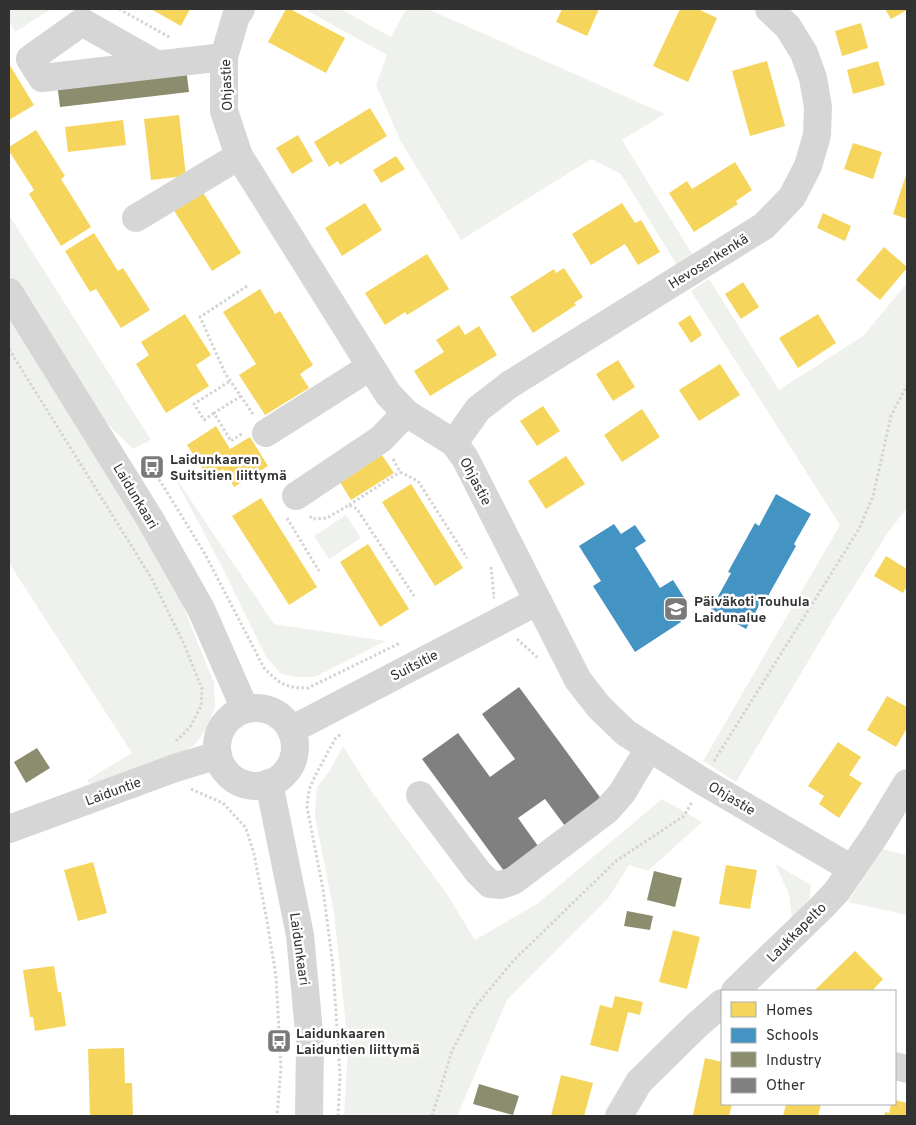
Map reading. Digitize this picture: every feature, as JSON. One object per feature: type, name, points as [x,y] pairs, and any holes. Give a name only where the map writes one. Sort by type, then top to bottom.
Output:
[{"type":"street","name":"Ohjastie","points":[[241,9],[236,16],[224,57],[224,111],[239,156],[388,394],[406,413],[454,443],[465,458],[578,680],[599,707],[626,733],[702,781],[852,869]]},
{"type":"street","name":"Hevosenkenkä","points":[[454,443],[478,409],[509,385],[764,226],[792,197],[808,166],[817,135],[818,107],[813,78],[804,53],[788,27],[768,9]]},
{"type":"street","points":[[156,64],[224,57]]},
{"type":"street","points":[[136,218],[239,156]]},
{"type":"street","name":"Laidunkaari","points":[[9,292],[150,519],[201,609],[245,709]]},
{"type":"street","points":[[263,428],[370,367]]},
{"type":"street","points":[[296,496],[381,439],[406,413]]},
{"type":"street","name":"Suitsitie","points":[[291,730],[538,601]]},
{"type":"street","points":[[245,709],[267,709],[285,721],[291,730],[295,742],[294,755],[289,767],[280,777],[269,783],[258,786],[237,781],[228,774],[222,765],[218,755],[217,743],[220,732],[234,714],[245,709]]},
{"type":"street","points":[[420,795],[478,872],[490,884],[502,885],[513,881],[607,810],[622,793],[649,748]]},
{"type":"street","name":"Laiduntie","points":[[9,829],[175,768],[218,755]]},
{"type":"street","name":"Laidunkaari","points":[[269,783],[300,934],[310,1044],[309,1116]]},
{"type":"street","name":"Laukkapelto","points":[[737,990],[837,891],[876,834],[907,783]]},
{"type":"street","points":[[619,1116],[639,1082],[721,1004]]},
{"type":"path","points":[[119,9],[171,38]]},
{"type":"path","points":[[214,413],[231,441],[263,428],[225,373],[200,317],[247,286]]},
{"type":"path","points":[[9,349],[152,580],[184,644],[202,689],[201,706],[190,727],[169,748],[182,784],[223,804],[246,828],[254,854],[276,976],[281,1068],[277,1116]]},
{"type":"path","points":[[230,380],[194,404],[204,420],[241,396]]},
{"type":"path","points":[[432,1116],[452,1051],[475,1008],[513,960],[616,861],[684,816],[692,804],[702,781],[859,529],[873,496],[891,416],[907,385]]},
{"type":"path","points":[[381,439],[400,472],[418,481],[467,558]]},
{"type":"path","points":[[146,458],[205,554],[264,668]]},
{"type":"path","points":[[319,571],[279,506],[296,496],[312,519],[327,518],[400,472]]},
{"type":"path","points":[[349,505],[358,509],[414,596]]},
{"type":"path","points":[[307,807],[309,790],[315,776],[335,739],[349,727]]},
{"type":"shaded area","points":[[9,9],[51,9],[15,32],[9,22]]},
{"type":"shaded area","points":[[304,9],[341,9],[391,37],[406,9],[428,9],[665,114],[622,140],[694,257],[678,267],[621,174],[591,159],[461,240],[401,142],[376,85],[387,55]]},
{"type":"shaded area","points":[[9,215],[151,440],[133,449],[95,412],[9,274]]},
{"type":"shaded area","points":[[709,279],[779,390],[863,336],[907,283],[907,508],[887,534],[834,618],[736,782],[703,761],[840,525],[691,291]]},
{"type":"shaded area","points":[[9,316],[176,588],[214,683],[215,707],[206,730],[194,745],[181,754],[92,787],[87,780],[132,753],[9,563]]},
{"type":"shaded area","points":[[170,469],[274,624],[386,641],[315,677],[297,677],[281,674],[266,657],[221,565]]},
{"type":"shaded area","points":[[346,515],[361,538],[329,559],[314,536]]},
{"type":"shaded area","points":[[343,746],[369,788],[447,894],[475,940],[537,904],[662,799],[702,822],[648,871],[629,865],[609,897],[507,1000],[457,1116],[344,1116],[348,1046],[334,913],[315,817],[317,787],[330,770]]},
{"type":"shaded area","points":[[882,849],[907,855],[907,915],[848,902]]},
{"type":"shaded area","points":[[775,864],[811,885],[810,898],[792,918],[789,894]]},
{"type":"building: Homes","points":[[151,9],[190,9],[181,26]]},
{"type":"building: Homes","points":[[286,9],[290,9],[345,38],[326,73],[268,42]]},
{"type":"building: Homes","points":[[562,9],[599,9],[587,36],[556,22]]},
{"type":"building: Homes","points":[[680,9],[698,9],[717,18],[688,82],[653,66]]},
{"type":"building: Homes","points":[[885,9],[907,9],[907,10],[891,19]]},
{"type":"building: Homes","points":[[861,23],[868,48],[842,56],[835,31]]},
{"type":"building: Homes","points":[[767,61],[785,126],[750,136],[732,71]]},
{"type":"building: Homes","points":[[878,61],[885,85],[853,94],[847,70]]},
{"type":"building: Homes","points":[[9,64],[34,105],[9,120]]},
{"type":"building: Homes","points":[[370,108],[387,136],[340,165],[338,161],[329,167],[314,142]]},
{"type":"building: Homes","points":[[179,115],[186,176],[151,180],[144,119]]},
{"type":"building: Homes","points":[[123,120],[126,145],[68,152],[65,127]]},
{"type":"building: Homes","points":[[36,130],[65,176],[61,179],[91,227],[61,246],[29,194],[34,190],[9,151],[9,147]]},
{"type":"building: Homes","points":[[298,135],[313,161],[292,174],[276,148]]},
{"type":"building: Homes","points":[[853,143],[882,152],[873,179],[844,169]]},
{"type":"building: Homes","points":[[396,156],[405,169],[381,183],[373,170]]},
{"type":"building: Homes","points":[[735,162],[752,190],[736,201],[738,204],[694,232],[669,193],[687,181],[692,189]]},
{"type":"building: Homes","points":[[907,172],[907,219],[893,214]]},
{"type":"building: Homes","points":[[202,191],[241,253],[212,271],[173,209]]},
{"type":"building: Homes","points":[[365,203],[382,230],[342,256],[325,228]]},
{"type":"building: Homes","points":[[622,203],[635,223],[641,220],[660,252],[638,265],[625,244],[591,265],[572,234]]},
{"type":"building: Homes","points":[[823,213],[851,226],[845,241],[817,228]]},
{"type":"building: Homes","points":[[94,233],[118,271],[123,268],[150,310],[121,328],[96,289],[90,292],[65,251]]},
{"type":"building: Homes","points":[[884,247],[907,268],[880,300],[856,280]]},
{"type":"building: Homes","points":[[427,254],[449,289],[407,315],[405,312],[385,325],[365,293]]},
{"type":"building: Homes","points":[[564,268],[583,297],[574,303],[576,305],[533,333],[510,297],[554,269],[556,273]]},
{"type":"building: Homes","points":[[743,282],[759,307],[741,319],[725,294]]},
{"type":"building: Homes","points":[[260,289],[275,314],[280,311],[313,365],[300,374],[309,388],[265,415],[239,375],[256,364],[223,312]]},
{"type":"building: Homes","points":[[185,314],[211,355],[196,365],[209,386],[166,413],[136,364],[149,355],[141,342]]},
{"type":"building: Homes","points":[[818,314],[836,343],[798,368],[779,338]]},
{"type":"building: Homes","points":[[690,315],[702,335],[691,343],[678,323]]},
{"type":"building: Homes","points":[[459,325],[465,335],[479,326],[497,355],[430,396],[414,371],[444,352],[436,340]]},
{"type":"building: Homes","points":[[618,360],[635,387],[613,401],[596,374]]},
{"type":"building: Homes","points":[[720,364],[740,395],[699,421],[679,390]]},
{"type":"building: Homes","points":[[543,406],[560,431],[537,446],[520,421]]},
{"type":"building: Homes","points":[[642,409],[660,437],[622,462],[604,435]]},
{"type":"building: Homes","points":[[216,426],[230,449],[250,437],[268,466],[234,487],[223,469],[209,479],[187,445]]},
{"type":"building: Homes","points":[[382,455],[394,473],[351,500],[340,482]]},
{"type":"building: Homes","points":[[566,456],[585,484],[546,509],[528,481]]},
{"type":"building: Homes","points":[[411,484],[463,568],[435,586],[382,502]]},
{"type":"building: Homes","points":[[261,498],[317,587],[289,605],[232,516]]},
{"type":"building: Homes","points":[[368,544],[409,609],[380,627],[340,562]]},
{"type":"building: Homes","points":[[886,556],[907,569],[907,586],[903,593],[874,576]]},
{"type":"building: Homes","points":[[887,696],[907,707],[907,728],[896,747],[867,730]]},
{"type":"building: Homes","points":[[838,742],[861,757],[849,775],[862,783],[839,818],[819,804],[824,796],[808,786]]},
{"type":"building: Homes","points":[[93,862],[107,913],[78,921],[64,870]]},
{"type":"building: Homes","points":[[726,865],[757,870],[750,909],[719,904]]},
{"type":"building: Homes","points":[[673,930],[700,937],[687,989],[659,982]]},
{"type":"building: Homes","points":[[855,951],[883,979],[873,990],[815,990]]},
{"type":"building: Homes","points":[[54,966],[58,992],[61,992],[66,1026],[35,1031],[33,1017],[30,1017],[23,970]]},
{"type":"building: Homes","points":[[615,996],[643,1002],[640,1015],[628,1012],[618,1052],[590,1045],[600,1005],[612,1008]]},
{"type":"building: Homes","points":[[124,1048],[125,1083],[132,1083],[133,1116],[90,1116],[88,1049]]},
{"type":"building: Homes","points":[[705,1058],[721,1062],[721,1105],[732,1105],[729,1116],[693,1115]]},
{"type":"building: Homes","points":[[561,1075],[593,1083],[584,1116],[551,1116]]},
{"type":"building: Homes","points":[[896,1100],[907,1103],[907,1116],[884,1116],[885,1112],[889,1113],[891,1105],[896,1105]]},
{"type":"building: Homes","points":[[786,1105],[821,1105],[818,1116],[783,1116]]},
{"type":"building: Schools","points":[[776,494],[811,514],[794,544],[796,546],[768,596],[765,595],[746,629],[711,609],[731,573],[728,572],[755,523],[759,526]]},
{"type":"building: Schools","points":[[614,524],[621,534],[635,525],[646,541],[635,548],[660,588],[673,580],[685,599],[672,607],[681,622],[635,652],[593,586],[601,581],[579,546]]},
{"type":"building: Industry","points":[[186,68],[189,92],[60,107],[57,83]]},
{"type":"building: Industry","points":[[37,748],[50,768],[26,783],[14,762]]},
{"type":"building: Industry","points":[[654,871],[682,878],[675,907],[647,900]]},
{"type":"building: Industry","points":[[627,911],[653,916],[650,930],[624,926]]},
{"type":"building: Industry","points":[[479,1084],[519,1096],[513,1115],[473,1104]]},
{"type":"building: Other","points":[[519,687],[602,800],[565,826],[545,799],[518,818],[538,846],[504,871],[422,759],[458,733],[490,777],[515,759],[482,714]]},
{"type":"place","name":"Laidunkaaren Suitsitien liittymä","points":[[152,467]]},
{"type":"place","name":"Päiväkoti Touhula Laidunalue","points":[[676,609]]},
{"type":"place","name":"Laidunkaaren Laiduntien liittymä","points":[[279,1041]]}]
